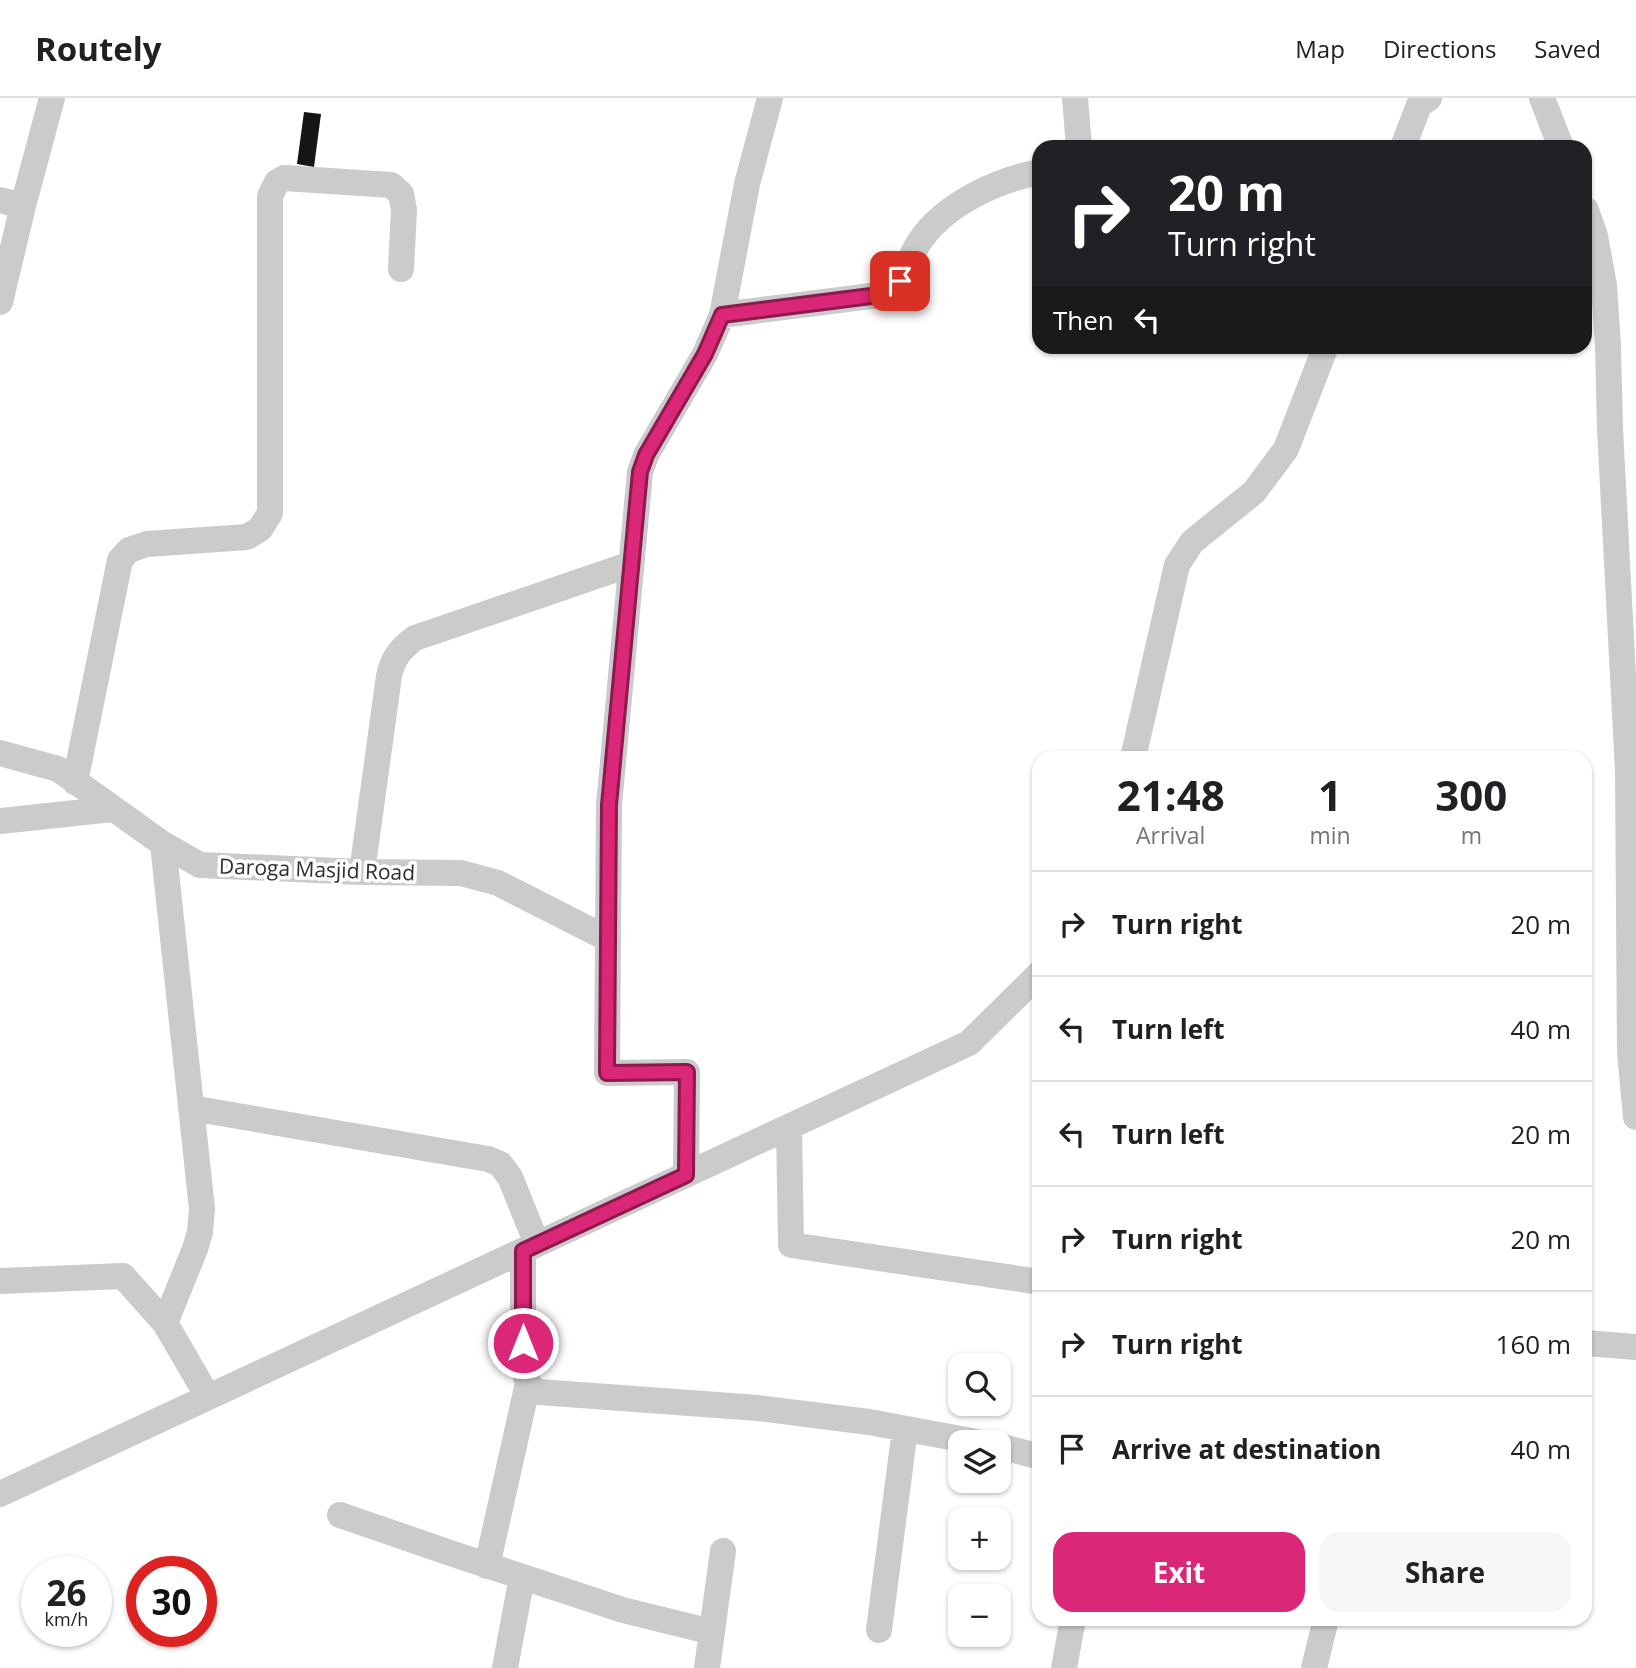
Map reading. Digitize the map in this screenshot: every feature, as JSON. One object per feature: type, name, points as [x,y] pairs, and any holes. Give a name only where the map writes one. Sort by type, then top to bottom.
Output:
[{"type":"street","points":[[0,302],[12,203],[52,98]]},
{"type":"street","points":[[686,1175],[687,1072],[607,1073],[609,805],[640,472],[646,455],[705,354],[722,315],[747,184],[770,98]]},
{"type":"street","points":[[1075,98],[1078,140]]},
{"type":"street","points":[[1406,140],[1419,105],[1429,98]]},
{"type":"street","points":[[1542,98],[1558,140]]},
{"type":"street","points":[[722,315],[879,295],[891,290],[900,281],[919,242],[938,219],[957,205],[1014,177],[1032,174]]},
{"type":"street","points":[[75,782],[120,561],[129,550],[148,544],[247,537],[260,529],[270,513],[270,196],[277,182],[284,178],[391,185],[401,194],[404,210],[401,269]]},
{"type":"street","points":[[1592,227],[1604,285],[1610,429],[1631,734],[1628,771],[1630,1052],[1636,1117]]},
{"type":"street","points":[[1135,751],[1177,565],[1192,542],[1254,492],[1286,449],[1323,354]]},
{"type":"street","points":[[362,872],[389,676],[392,661],[402,648],[415,638],[631,564]]},
{"type":"street","name":"Daroga Masjid Road","points":[[0,752],[58,769],[163,844],[200,865],[461,873],[498,883],[608,939]]},
{"type":"street","points":[[0,821],[113,809]]},
{"type":"street","points":[[163,844],[202,1209],[195,1249],[165,1323]]},
{"type":"street","points":[[0,1494],[969,1043],[1032,981]]},
{"type":"street","points":[[191,1108],[488,1159],[500,1164],[510,1177],[530,1247],[523,1366],[531,1389],[539,1392],[758,1408],[869,1422],[948,1437]]},
{"type":"street","points":[[789,1127],[791,1245],[1032,1281]]},
{"type":"street","points":[[0,1281],[123,1276],[165,1323],[208,1397]]},
{"type":"street","points":[[1592,1343],[1636,1347]]},
{"type":"street","points":[[487,1566],[528,1383]]},
{"type":"street","points":[[879,1630],[905,1429]]},
{"type":"street","points":[[1011,1449],[1032,1455]]},
{"type":"street","points":[[340,1515],[623,1610],[712,1632]]},
{"type":"street","points":[[707,1668],[723,1551]]},
{"type":"street","points":[[505,1668],[522,1577]]},
{"type":"street","points":[[1064,1668],[1072,1626]]},
{"type":"street","points":[[1314,1668],[1324,1626]]},
{"type":"building","points":[[304,112],[321,114],[314,167],[297,164]]},
{"type":"route","points":[[523,1343],[523,1251],[686,1175],[687,1072],[607,1073],[609,805],[640,472],[646,455],[705,354],[722,315],[879,295],[891,290],[900,281]]}]
